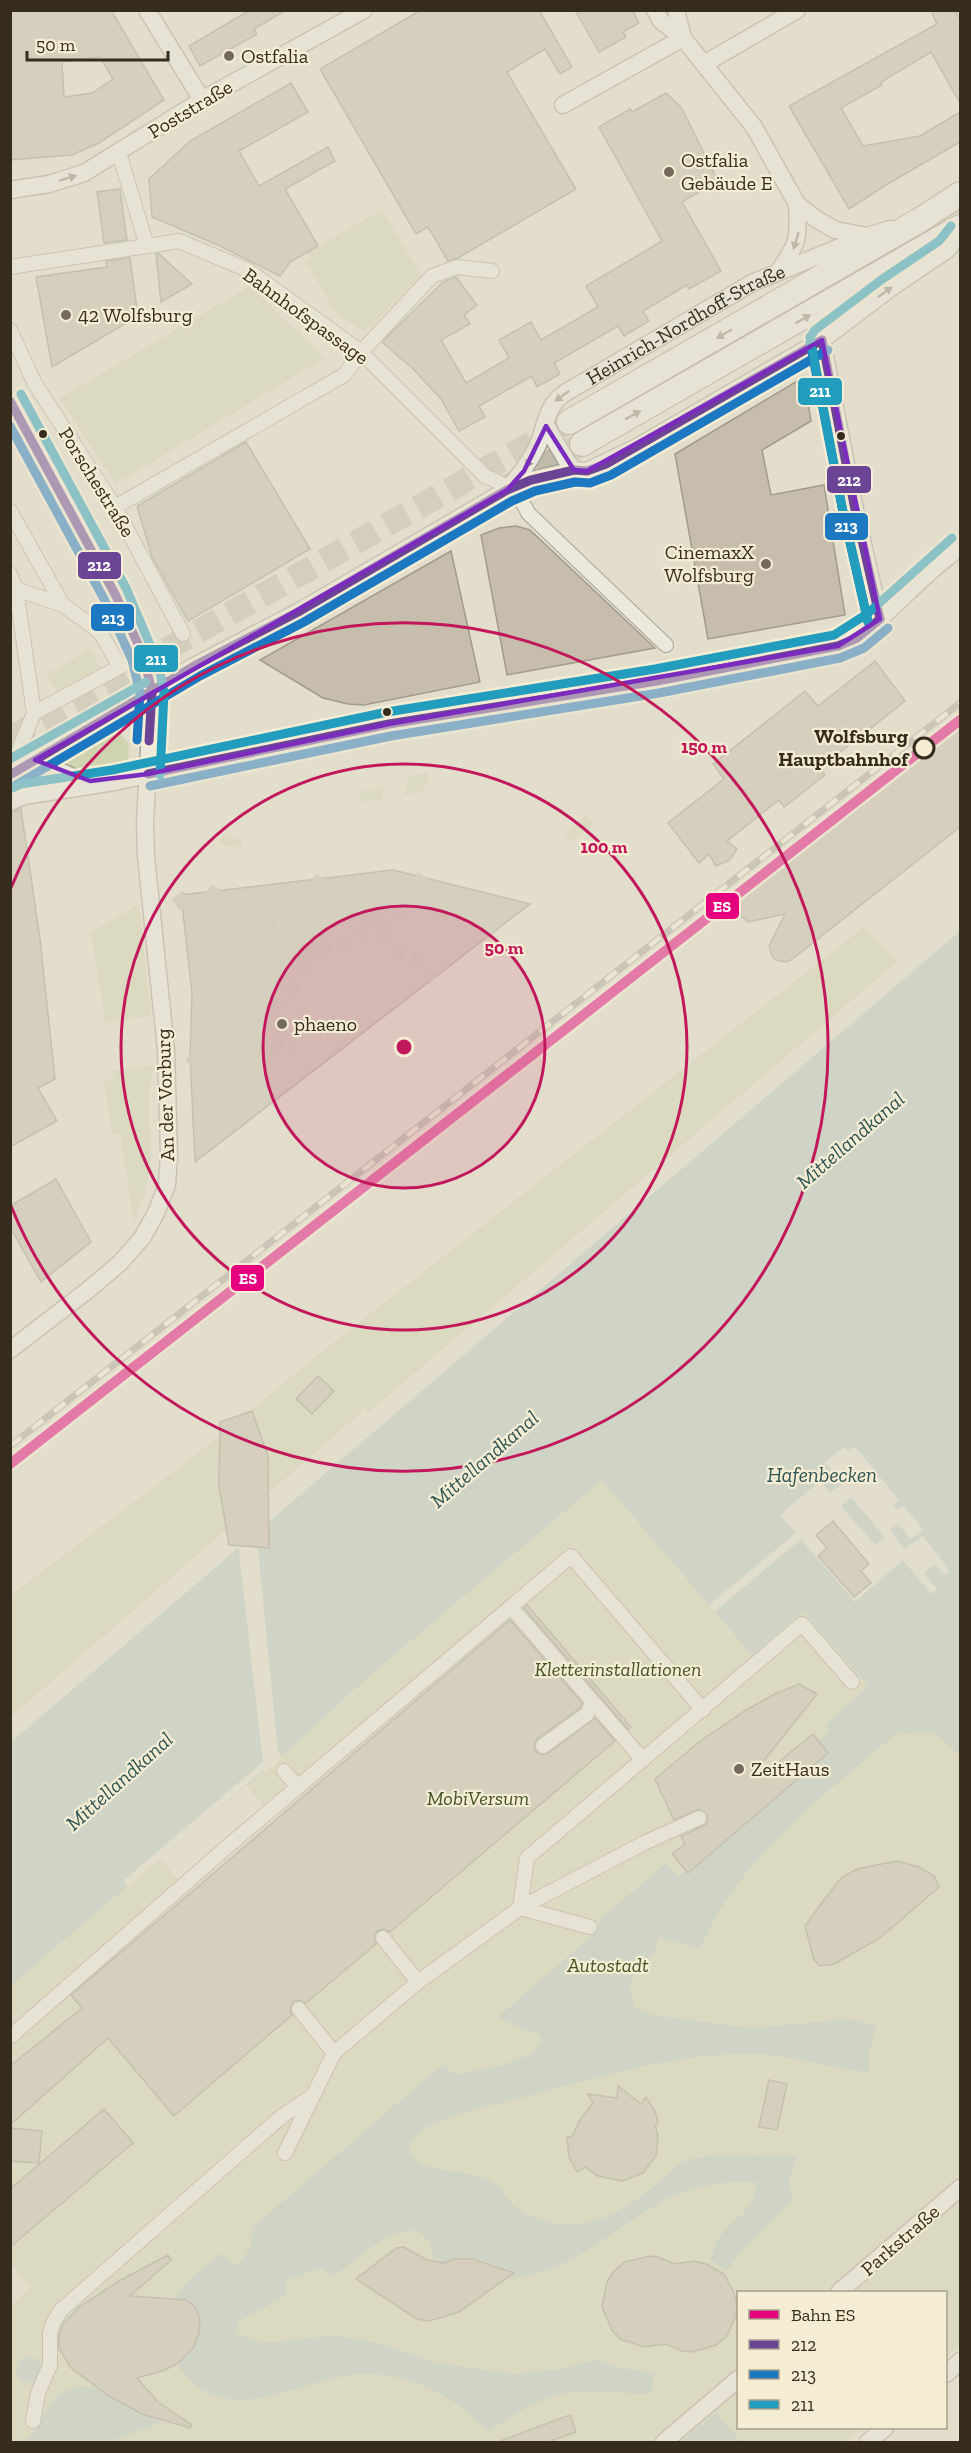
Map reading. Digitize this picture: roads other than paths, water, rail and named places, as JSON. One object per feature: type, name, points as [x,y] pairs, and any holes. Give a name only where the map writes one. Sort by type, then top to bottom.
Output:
[{"type":"main road","name":"Heinrich-Nordhoff-Straße","points":[[558,424],[920,220],[960,194]]},
{"type":"main road","name":"Heinrich-Nordhoff-Straße","points":[[574,458],[960,227]]},
{"type":"street","name":"Poststraße","points":[[10,190],[49,184],[84,173],[202,100],[364,10]]},
{"type":"street","points":[[655,10],[661,21],[683,38],[754,127],[798,204],[816,219],[835,230],[867,236]]},
{"type":"street","points":[[676,10],[683,38]]},
{"type":"street","points":[[704,64],[797,10]]},
{"type":"street","points":[[148,11],[202,100]]},
{"type":"street","points":[[563,105],[683,38]]},
{"type":"street","points":[[119,153],[147,246]]},
{"type":"street","points":[[777,273],[792,253],[799,236],[798,204]]},
{"type":"street","name":"Heinrich-Nordhoff-Straße","points":[[507,490],[524,471],[558,424],[548,411],[554,400],[752,283],[867,236],[920,220]]},
{"type":"street","name":"Heinrich-Nordhoff-Straße","points":[[13,773],[194,666],[298,612],[507,490],[574,458],[587,471],[623,455],[822,340],[888,290],[947,250],[960,234]]},
{"type":"street","name":"Bahnhofspassage","points":[[10,267],[179,242],[248,270],[362,352],[486,477],[494,479],[507,490],[666,645]]},
{"type":"street","points":[[115,507],[344,375],[362,352],[432,276],[457,267],[492,271]]},
{"type":"street","name":"Porschestraße","points":[[10,330],[35,384],[115,507],[183,634]]},
{"type":"street","points":[[822,340],[854,505],[880,619]]},
{"type":"street","points":[[558,424],[574,458]]},
{"type":"street","points":[[10,511],[63,605]]},
{"type":"street","points":[[10,802],[24,796],[148,774],[389,724],[647,683],[838,646],[856,638],[880,619],[929,572],[960,547]]},
{"type":"street","points":[[10,574],[16,589],[34,713],[16,757],[13,773]]},
{"type":"street","points":[[16,589],[63,605],[100,632],[124,665],[34,713]]},
{"type":"street","points":[[148,774],[152,692]]},
{"type":"street","points":[[35,760],[75,778],[90,781],[148,774]]},
{"type":"street","name":"An der Vorburg","points":[[10,1350],[120,1263],[142,1238],[156,1213],[167,1185],[169,1155],[166,1050],[146,856],[145,822],[148,774]]},
{"type":"street","points":[[10,2037],[193,1884],[277,1811],[298,1787],[571,1556],[703,1710]]},
{"type":"street","points":[[511,1607],[643,1760]]},
{"type":"street","points":[[520,1908],[527,1857],[802,1624],[852,1682]]},
{"type":"street","points":[[543,1746],[587,1714],[593,1702]]},
{"type":"street","points":[[284,1771],[298,1787]]},
{"type":"street","points":[[285,2153],[334,2053],[418,1982],[520,1908],[644,1843],[699,1818]]},
{"type":"street","points":[[520,1908],[590,1927]]},
{"type":"street","points":[[383,1938],[418,1982]]},
{"type":"street","points":[[299,2009],[334,2053]]},
{"type":"street","points":[[33,2421],[38,2393],[50,2365],[50,2333],[54,2321],[62,2310],[281,2117],[314,2094]]},
{"type":"street","name":"Parkstraße","points":[[840,2291],[960,2191]]},
{"type":"street","points":[[947,2372],[960,2361]]},
{"type":"street","points":[[664,2442],[737,2380]]},
{"type":"water","points":[[960,931],[960,1756],[933,1731],[902,1734],[899,1731],[814,1803],[760,1857],[736,1886],[716,1917],[700,1949],[659,1937],[654,1953],[638,1967],[630,1985],[635,2007],[651,2015],[742,2027],[840,2020],[860,2021],[876,2026],[869,2052],[869,2072],[763,2054],[690,2058],[633,2068],[465,2112],[437,2122],[425,2129],[411,2143],[411,2154],[423,2165],[487,2179],[523,2212],[535,2218],[569,2225],[599,2220],[612,2214],[639,2198],[684,2161],[724,2156],[798,2156],[789,2177],[792,2200],[739,2253],[727,2271],[710,2259],[721,2236],[749,2206],[755,2192],[756,2182],[708,2185],[685,2191],[644,2212],[570,2260],[530,2275],[508,2278],[515,2273],[484,2261],[464,2258],[445,2264],[436,2272],[431,2247],[422,2234],[410,2230],[395,2234],[379,2242],[334,2276],[320,2268],[286,2281],[287,2295],[238,2322],[235,2333],[264,2343],[329,2336],[353,2338],[385,2345],[436,2363],[513,2374],[563,2369],[596,2360],[621,2368],[655,2373],[650,2394],[579,2391],[556,2395],[529,2406],[488,2431],[463,2408],[436,2391],[391,2376],[350,2375],[252,2399],[229,2399],[207,2392],[183,2373],[174,2352],[174,2304],[176,2297],[187,2283],[223,2253],[228,2261],[234,2264],[241,2262],[251,2246],[253,2227],[443,2064],[450,2072],[460,2074],[503,2065],[532,2054],[542,2041],[538,2033],[524,2030],[498,2017],[594,1934],[602,1918],[666,1863],[678,1877],[820,1757],[812,1747],[830,1731],[826,1725],[868,1686],[803,1611],[752,1655],[602,1480],[374,1672],[294,1745],[11,1985],[11,1742]]},
{"type":"water","points":[[29,2357],[38,2361],[42,2370],[38,2379],[29,2383],[20,2379],[16,2370],[20,2361]]},
{"type":"water","points":[[79,2386],[96,2388],[142,2414],[162,2420],[153,2426],[107,2442],[24,2442],[32,2434],[52,2402],[59,2395]]},
{"type":"water","points":[[716,2413],[741,2442],[681,2442]]},
{"type":"tunnel","points":[[10,738],[569,422]]},
{"type":"tunnel","points":[[506,487],[582,444]]},
{"type":"tunnel","points":[[235,971],[346,940],[386,922],[401,911],[424,876]]},
{"type":"tunnel","points":[[312,879],[435,977]]},
{"type":"tunnel","points":[[208,891],[320,947],[207,1104],[209,1121]]},
{"type":"tunnel","points":[[177,895],[295,1051]]},
{"type":"tunnel","points":[[190,1055],[202,1065],[291,1045]]},
{"type":"railway","points":[[10,1446],[960,703]]},
{"type":"rail line","name":"ES","points":[[10,1464],[960,720]]},
{"type":"place","name":"Ostfalia","points":[[229,56]]},
{"type":"place","name":"Ostfalia Gebäude E","points":[[669,172]]},
{"type":"place","name":"42 Wolfsburg","points":[[66,315]]},
{"type":"place","name":"CinemaxX Wolfsburg","points":[[766,564]]},
{"type":"place","name":"Wolfsburg Hauptbahnhof","points":[[924,748]]},
{"type":"place","name":"phaeno","points":[[282,1024]]},
{"type":"place","name":"ZeitHaus","points":[[739,1769]]},
{"type":"water label","name":"Mittellandkanal","points":[[850,1140]]},
{"type":"water label","name":"Mittellandkanal","points":[[484,1459]]},
{"type":"water label","name":"Hafenbecken","points":[[822,1474]]},
{"type":"water label","name":"Mittellandkanal","points":[[119,1781]]},
{"type":"park label","name":"Kletterinstallationen","points":[[618,1669]]},
{"type":"park label","name":"MobiVersum","points":[[478,1798]]},
{"type":"park label","name":"Autostadt","points":[[608,1965]]}]
